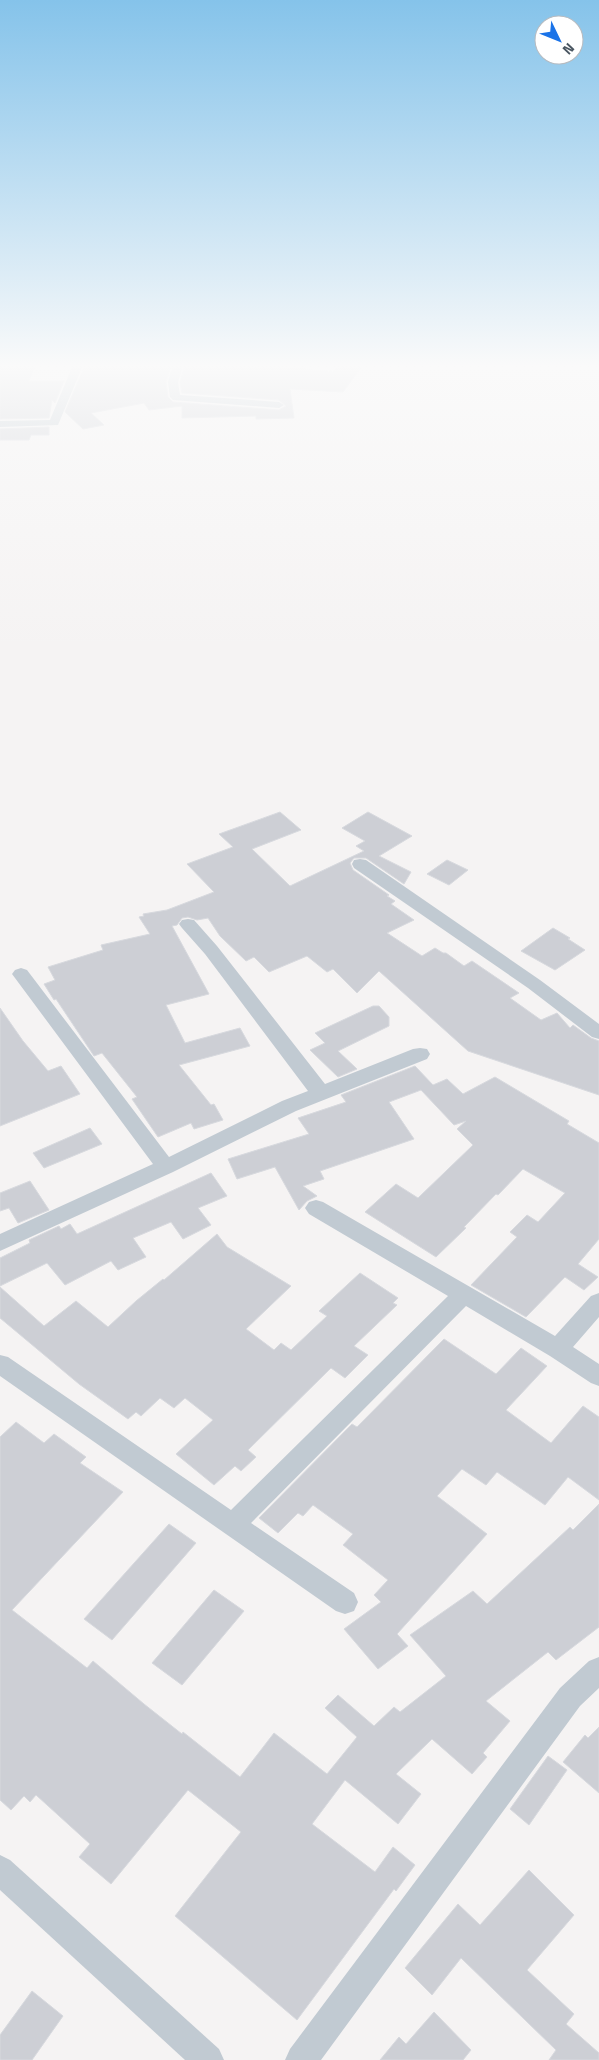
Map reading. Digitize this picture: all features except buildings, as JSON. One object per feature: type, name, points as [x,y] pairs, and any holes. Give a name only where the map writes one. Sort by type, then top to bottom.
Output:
[{"type":"street","points":[[360,864],[534,984],[599,1033]]},
{"type":"street","points":[[188,924],[211,950],[320,1092]]},
{"type":"street","points":[[21,974],[166,1168]]},
{"type":"street","points":[[0,1243],[166,1168],[320,1092],[420,1054]]},
{"type":"street","points":[[316,1208],[558,1349],[599,1376]]},
{"type":"street","points":[[233,1524],[463,1295]]},
{"type":"street","points":[[558,1349],[599,1302]]},
{"type":"street","points":[[0,1364],[345,1602]]},
{"type":"street","points":[[301,2060],[570,1697],[599,1670]]},
{"type":"street","points":[[0,1870],[208,2060]]}]
